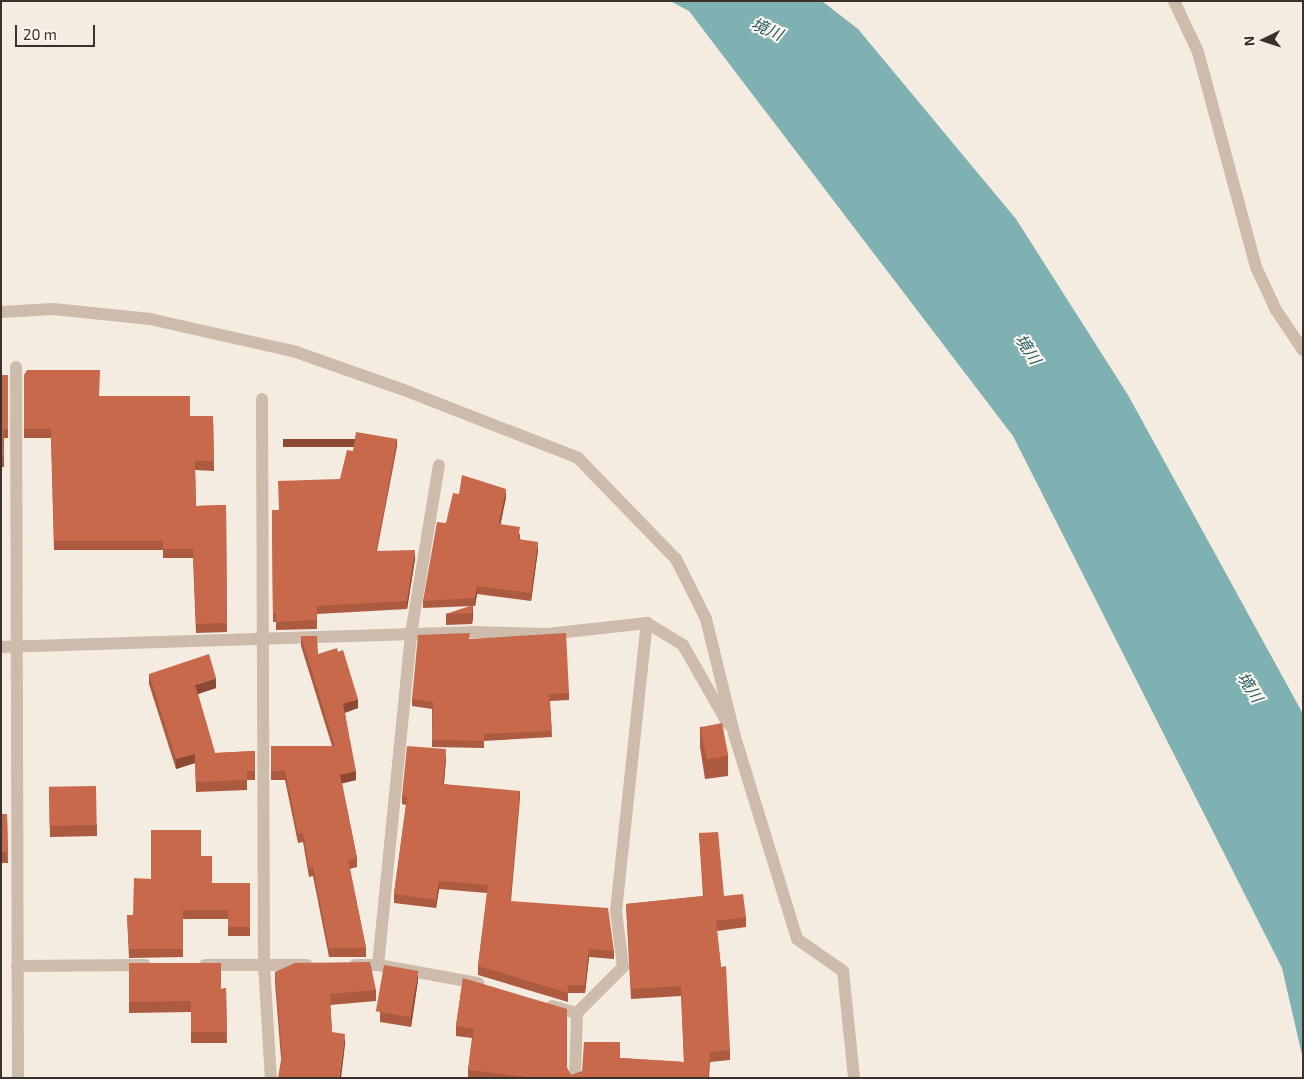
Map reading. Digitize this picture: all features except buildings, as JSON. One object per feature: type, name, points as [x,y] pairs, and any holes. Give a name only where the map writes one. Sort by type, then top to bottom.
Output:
[{"type":"street","points":[[1174,1],[1198,52],[1256,266],[1276,310],[1303,350]]},
{"type":"street","points":[[1,312],[53,309],[150,319],[296,352],[404,390],[578,458],[676,559],[706,618],[735,737],[797,939],[843,971],[854,1078]]},
{"type":"street","points":[[16,367],[18,1078]]},
{"type":"street","points":[[262,399],[264,964],[271,1078]]},
{"type":"street","points":[[378,965],[411,634],[438,465]]},
{"type":"street","points":[[1,647],[411,634],[547,634],[647,623],[683,645],[735,737]]},
{"type":"street","points":[[575,1078],[577,1013],[622,967],[616,911],[647,623]]},
{"type":"street","points":[[18,966],[155,965]]},
{"type":"street","points":[[195,965],[321,965]]},
{"type":"street","points":[[340,965],[378,965],[493,988]]},
{"type":"street","points":[[540,1002],[577,1013]]},
{"type":"water","name":"境川","points":[[670,1],[822,1],[858,29],[1016,219],[1128,395],[1303,714],[1303,1059],[1282,968],[1013,436],[689,11]]}]
